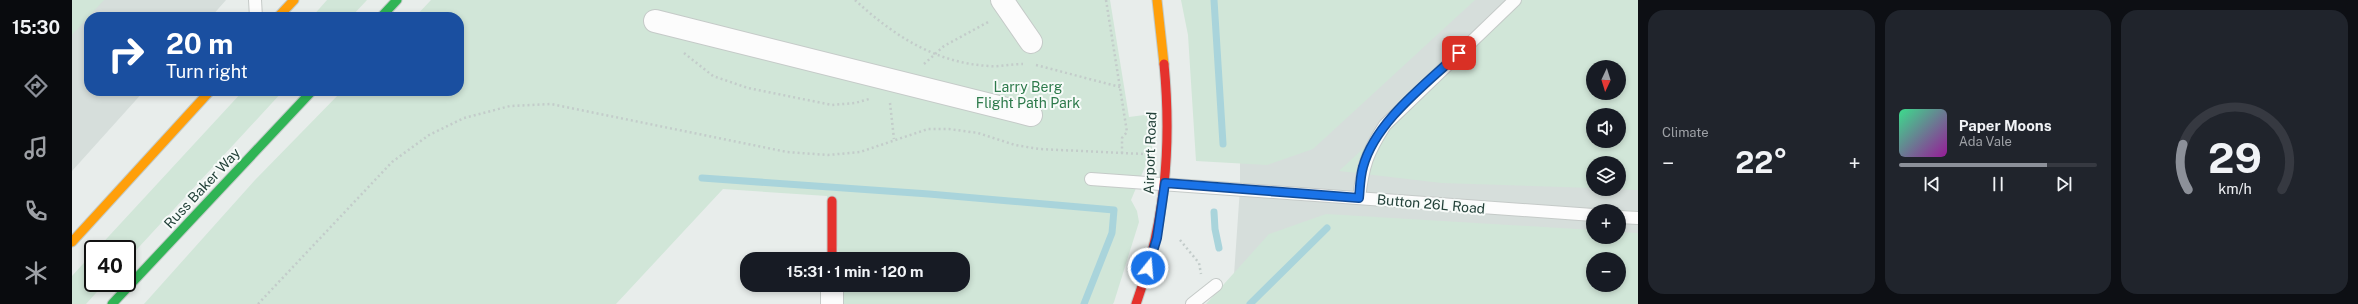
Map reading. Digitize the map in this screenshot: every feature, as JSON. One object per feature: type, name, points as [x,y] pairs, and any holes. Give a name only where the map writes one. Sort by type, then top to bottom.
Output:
[{"type":"main road","points":[[283,12],[294,0]]},
{"type":"main road","points":[[386,12],[397,0]]},
{"type":"main road","name":"Airport Road","points":[[1136,304],[1157,238],[1165,183],[1167,152],[1166,89],[1163,46],[1157,0]]},
{"type":"main road","points":[[72,242],[205,96]]},
{"type":"main road","name":"Russ Baker Way","points":[[112,304],[307,96]]},
{"type":"main road","points":[[832,201],[832,252]]},
{"type":"street","points":[[1002,0],[1031,42]]},
{"type":"street","points":[[656,21],[1031,115]]},
{"type":"street","points":[[832,292],[832,304]]},
{"type":"lane","points":[[255,0],[256,12]]},
{"type":"lane","name":"Button 26L Road","points":[[1514,0],[1385,126],[1370,147],[1362,168],[1359,198],[1586,215]]},
{"type":"lane","points":[[1091,179],[1165,183],[1359,198]]},
{"type":"lane","points":[[1626,217],[1638,218]]},
{"type":"lane","points":[[1192,304],[1201,295],[1216,285]]},
{"type":"path","points":[[854,0],[890,30],[934,54],[970,64],[991,66],[1025,64]]},
{"type":"path","points":[[1106,0],[1127,132],[1122,138],[1122,154]]},
{"type":"path","points":[[1032,64],[1120,87]]},
{"type":"path","points":[[890,98],[894,139]]},
{"type":"path","points":[[258,304],[392,162],[429,134],[471,116],[510,106],[551,104],[787,152],[828,155],[860,152],[894,139],[928,129],[949,129],[978,133],[1015,145],[1039,149],[1142,155]]},
{"type":"path","points":[[1177,237],[1199,263],[1202,279],[1201,295]]},
{"type":"shaded area","points":[[72,0],[226,0],[215,12],[84,12],[84,96],[140,96],[72,171]]},
{"type":"shaded area","points":[[1240,0],[1638,0],[1638,304],[1232,304],[1240,188]]},
{"type":"green space","points":[[72,0],[104,0],[93,12],[84,12],[84,22],[72,35]]},
{"type":"green space","points":[[327,0],[367,0],[356,12],[316,12]]},
{"type":"green space","name":"Larry Berg Flight Path Park","points":[[431,0],[1110,0],[1129,117],[1152,114],[1152,155],[1147,162],[1131,200],[1137,211],[1139,222],[1114,302],[1113,304],[841,304],[841,292],[970,292],[970,252],[839,252],[827,196],[723,189],[616,304],[144,304],[255,180],[337,96],[464,96],[464,12],[420,12]]},
{"type":"green space","points":[[1181,0],[1475,0],[1313,149],[1267,165],[1196,161],[1188,35]]},
{"type":"green space","points":[[1518,0],[1638,0],[1638,190],[1626,190],[1626,156],[1586,156],[1586,188],[1441,183],[1339,171],[1476,44]]},
{"type":"green space","points":[[238,96],[278,96],[136,250],[136,240],[105,240]]},
{"type":"green space","points":[[1326,214],[1586,230],[1586,244],[1626,244],[1626,232],[1638,233],[1638,304],[1206,304],[1269,234]]},
{"type":"green space","points":[[84,263],[84,292],[97,292],[86,304],[72,304],[72,276]]},
{"type":"waterway","points":[[1214,0],[1223,144]]},
{"type":"waterway","points":[[702,178],[929,194],[1114,210],[1112,233],[1084,304]]},
{"type":"waterway","points":[[1214,212],[1215,229],[1219,248]]},
{"type":"waterway","points":[[1250,304],[1327,228]]},
{"type":"traffic: fast","points":[[386,12],[397,0]]},
{"type":"traffic: fast","points":[[112,304],[307,96]]},
{"type":"traffic: slow","points":[[283,12],[294,0]]},
{"type":"traffic: slow","points":[[1157,0],[1164,64]]},
{"type":"traffic: slow","points":[[72,242],[205,96]]},
{"type":"traffic: jam","points":[[1136,304],[1154,245],[1164,186],[1167,126],[1164,64]]},
{"type":"traffic: jam","points":[[832,201],[832,252]]},
{"type":"route","points":[[1148,268],[1157,238],[1165,183],[1359,198],[1362,168],[1370,147],[1385,126],[1459,53]]}]
